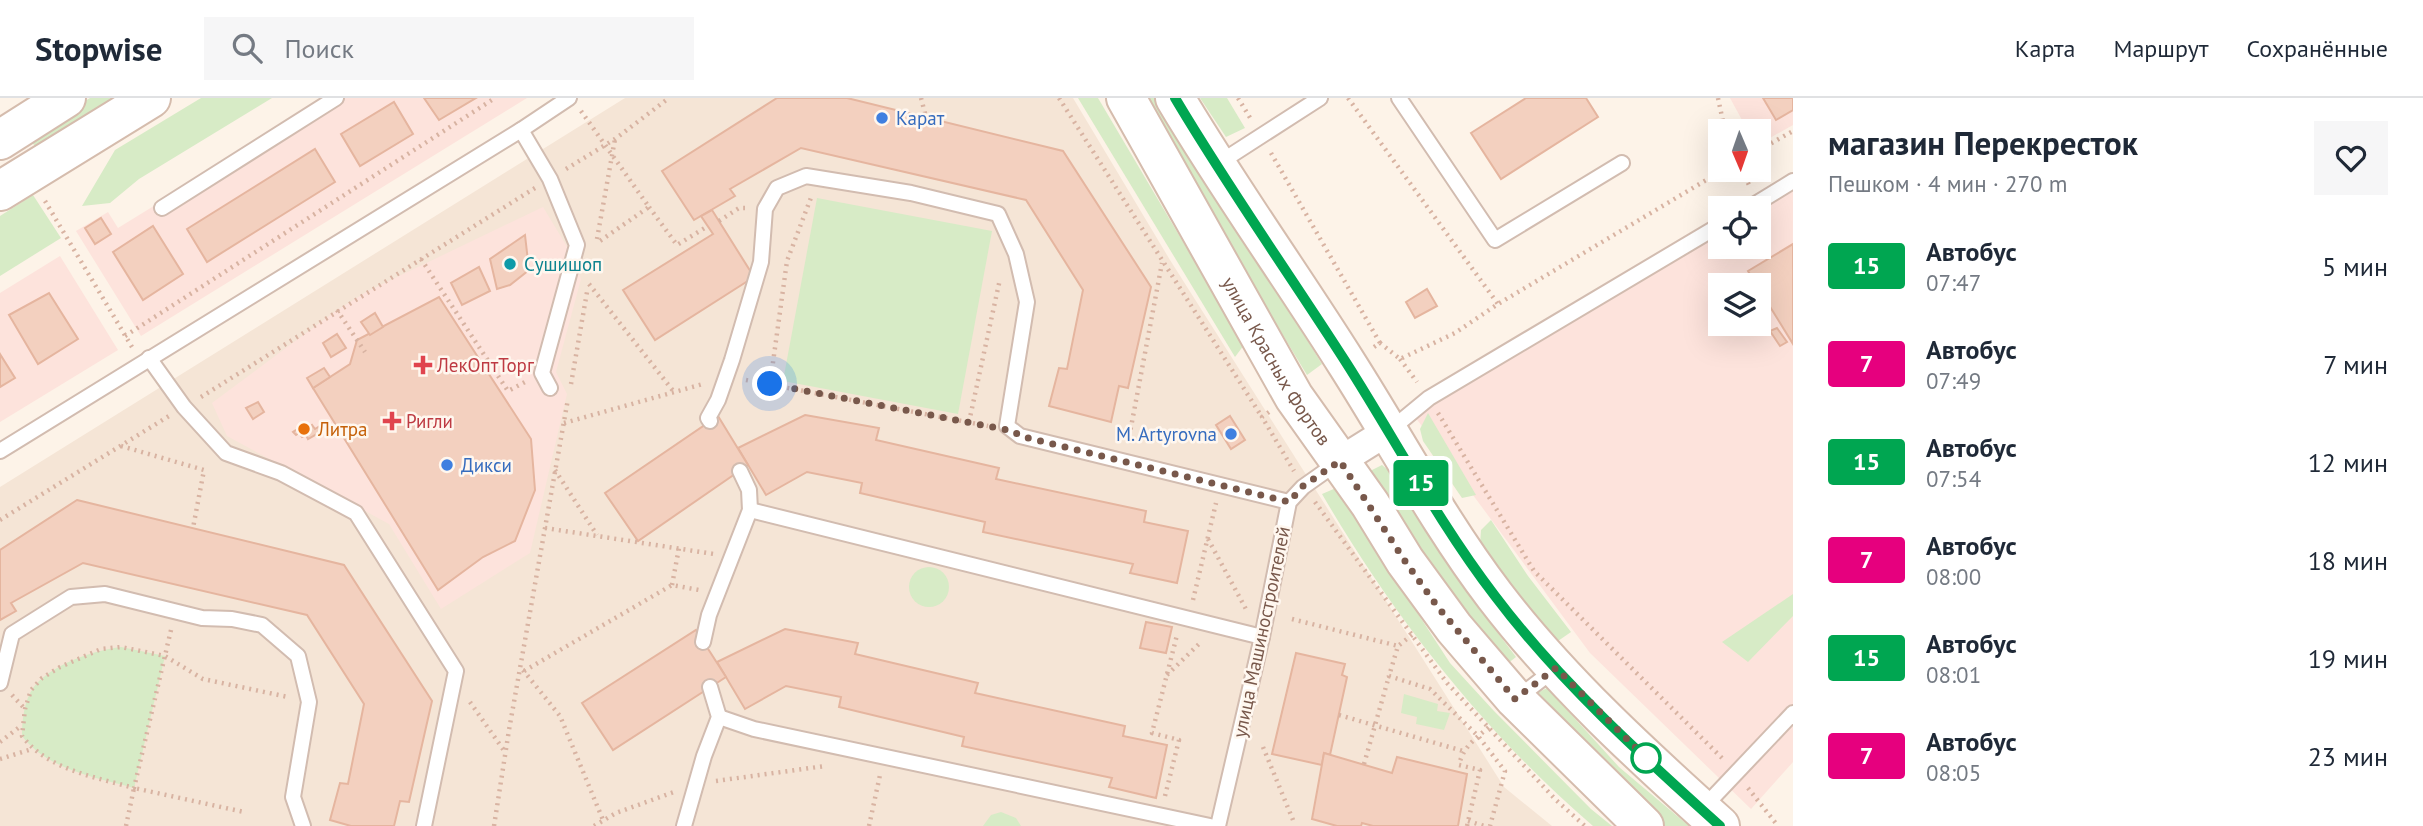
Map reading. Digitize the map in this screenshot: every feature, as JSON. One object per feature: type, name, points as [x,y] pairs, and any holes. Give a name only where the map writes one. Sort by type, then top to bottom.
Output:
[{"type":"street","points":[[0,140],[66,98]]},
{"type":"street","points":[[0,191],[151,98]]},
{"type":"street","name":"улица Красных Фортов","points":[[1126,98],[1294,397],[1340,461],[1405,561],[1446,617],[1515,699],[1644,826]]},
{"type":"street","points":[[1175,98],[1212,161],[1347,363],[1494,596],[1556,668],[1711,818]]},
{"type":"street","points":[[1340,461],[1388,431]]},
{"type":"lane","points":[[162,208],[337,98]]},
{"type":"lane","points":[[1212,161],[1233,154],[1320,98]]},
{"type":"lane","points":[[1399,98],[1495,240],[1622,163]]},
{"type":"lane","points":[[0,451],[143,356],[521,130],[574,103]]},
{"type":"lane","points":[[521,130],[550,179],[577,245],[541,373],[550,388]]},
{"type":"lane","points":[[710,421],[708,418],[726,377],[761,262],[765,209],[777,188],[806,176],[911,193],[998,214],[1016,254],[1027,302],[1007,426],[1020,436],[1289,502]]},
{"type":"lane","points":[[1769,196],[1793,181]]},
{"type":"lane","points":[[1388,431],[1429,398],[1708,232]]},
{"type":"lane","points":[[143,356],[226,453],[281,473],[356,513],[456,671],[424,826]]},
{"type":"lane","name":"улица Машиностроителей","points":[[1218,826],[1262,637],[1289,502],[1303,486],[1340,461]]},
{"type":"lane","points":[[704,642],[709,615],[750,510],[749,491],[740,471]]},
{"type":"lane","points":[[750,510],[1262,637]]},
{"type":"lane","points":[[0,683],[12,634],[71,597],[105,594],[202,618],[232,619],[262,625],[298,656],[309,702],[293,797],[303,826]]},
{"type":"lane","points":[[1515,699],[1556,668]]},
{"type":"lane","points":[[684,826],[719,717],[710,687]]},
{"type":"lane","points":[[1711,818],[1736,773],[1793,713]]},
{"type":"lane","points":[[719,717],[754,729],[1210,826]]},
{"type":"path","points":[[125,336],[495,98]]},
{"type":"path","points":[[0,520],[615,139],[669,98]]},
{"type":"path","points":[[921,98],[926,117]]},
{"type":"path","points":[[1059,98],[1303,486]]},
{"type":"path","points":[[1238,98],[1380,343],[1401,359],[1429,398],[1534,571],[1736,773],[1777,826]]},
{"type":"path","points":[[1348,98],[1498,304]]},
{"type":"path","points":[[1718,98],[1722,119]]},
{"type":"path","points":[[574,103],[677,245],[708,226]]},
{"type":"path","points":[[1771,143],[1793,131]]},
{"type":"path","points":[[615,139],[596,243],[649,207]]},
{"type":"path","points":[[1401,359],[1455,333],[1498,304],[1708,179]]},
{"type":"path","points":[[770,384],[787,261],[813,193]]},
{"type":"path","points":[[43,199],[125,336],[143,356]]},
{"type":"path","points":[[719,221],[739,208],[765,209]]},
{"type":"path","points":[[421,259],[508,391],[541,373]]},
{"type":"path","points":[[1125,461],[1162,262]]},
{"type":"path","points":[[570,386],[591,271]]},
{"type":"path","points":[[969,422],[1002,272]]},
{"type":"path","points":[[589,284],[674,392]]},
{"type":"path","points":[[337,310],[351,331],[365,352],[357,340],[337,310]]},
{"type":"path","points":[[1347,363],[1380,343]]},
{"type":"path","points":[[564,422],[726,377],[1013,431]]},
{"type":"path","points":[[1262,417],[1294,397]]},
{"type":"path","points":[[494,826],[568,398]]},
{"type":"path","points":[[121,446],[204,470],[192,528]]},
{"type":"path","points":[[555,470],[598,536]]},
{"type":"path","points":[[1160,816],[1179,740],[1152,733],[1220,485]]},
{"type":"path","points":[[545,527],[732,557]]},
{"type":"path","points":[[1207,538],[1262,637]]},
{"type":"path","points":[[672,585],[678,548]]},
{"type":"path","points":[[522,669],[672,585],[717,593]]},
{"type":"path","points":[[1292,619],[1398,646]]},
{"type":"path","points":[[126,826],[172,625]]},
{"type":"path","points":[[1167,676],[1216,626]]},
{"type":"path","points":[[1364,764],[1398,646],[1412,635]]},
{"type":"path","points":[[244,812],[134,788],[49,760],[32,749],[22,736],[31,690],[42,678],[69,663],[101,649],[121,647],[165,656],[203,679],[309,702]]},
{"type":"path","points":[[522,669],[560,716],[603,820]]},
{"type":"path","points":[[1390,676],[1430,690],[1478,736],[1505,771],[1490,826]]},
{"type":"path","points":[[454,679],[505,753]]},
{"type":"path","points":[[1339,715],[1463,751]]},
{"type":"path","points":[[0,741],[23,724]]},
{"type":"path","points":[[1457,772],[1463,751],[1489,727]]},
{"type":"path","points":[[1263,747],[1293,820]]},
{"type":"path","points":[[0,759],[32,749]]},
{"type":"path","points":[[869,826],[884,757]]},
{"type":"path","points":[[594,826],[616,813],[696,784],[831,765]]},
{"type":"path","points":[[1459,765],[1480,770],[1467,823],[1484,826]]},
{"type":"path","points":[[1572,826],[1573,816]]},
{"type":"shaded area","points":[[329,98],[527,98],[141,336],[76,231],[108,212],[118,228]]},
{"type":"shaded area","points":[[625,98],[1073,98],[1170,260],[1504,787],[1552,826],[0,826],[0,487]]},
{"type":"shaded area","points":[[1730,98],[1793,98],[1793,125],[1771,137],[1771,119],[1741,119]]},
{"type":"shaded area","points":[[1793,173],[1793,762],[1751,809],[1590,653],[1407,406],[1708,224],[1708,259],[1771,259],[1771,196],[1755,196]]},
{"type":"shaded area","points":[[543,207],[566,245],[581,279],[556,372],[567,394],[530,553],[441,609],[389,524],[227,436],[212,403],[337,310],[368,291]]},
{"type":"shaded area","points":[[60,256],[118,350],[0,422],[0,293]]},
{"type":"green space","points":[[90,98],[116,98],[36,148],[28,136]]},
{"type":"green space","points":[[201,98],[272,98],[139,179],[110,203],[82,206],[115,150]]},
{"type":"green space","points":[[1078,98],[1098,98],[1244,345],[1235,357]]},
{"type":"green space","points":[[1139,98],[1158,98],[1322,364],[1307,375]]},
{"type":"green space","points":[[1200,98],[1227,98],[1245,128],[1226,137]]},
{"type":"green space","points":[[33,195],[61,238],[0,276],[0,216]]},
{"type":"green space","points":[[817,198],[992,231],[958,414],[783,381]]},
{"type":"green space","points":[[1428,413],[1476,495],[1462,498],[1423,441],[1420,429]]},
{"type":"green space","points":[[1382,465],[1390,472],[1479,608],[1516,657],[1507,664],[1464,614],[1371,477],[1372,470]]},
{"type":"green space","points":[[1336,488],[1450,663],[1591,809],[1612,826],[1593,826],[1553,790],[1478,712],[1444,671],[1379,585],[1322,494]]},
{"type":"green space","points":[[1491,520],[1528,576],[1571,632],[1558,641],[1546,633],[1480,545],[1481,530]]},
{"type":"green space","points":[[929,567],[943,573],[949,587],[943,601],[929,607],[915,601],[909,587],[915,573]]},
{"type":"green space","points":[[1793,594],[1793,616],[1748,662],[1722,642]]},
{"type":"green space","points":[[121,647],[165,656],[134,788],[73,771],[45,757],[22,736],[27,699],[41,680],[73,660],[98,651]]},
{"type":"green space","points":[[1547,688],[1619,767],[1689,826],[1665,826],[1606,776],[1529,697]]},
{"type":"green space","points":[[1404,694],[1438,704],[1437,711],[1450,713],[1444,730],[1416,724],[1417,717],[1401,713]]},
{"type":"green space","points":[[1001,812],[1016,818],[1021,826],[983,826],[991,815]]},
{"type":"building","points":[[424,98],[476,98],[439,120]]},
{"type":"building","points":[[777,98],[847,98],[1063,151],[1151,287],[1128,388],[1119,386],[1111,422],[1049,406],[1059,368],[1067,369],[1083,290],[1026,200],[801,148],[730,189],[735,196],[694,220],[662,171]]},
{"type":"building","points":[[1526,98],[1586,98],[1598,117],[1501,179],[1471,133]]},
{"type":"building","points":[[1763,98],[1793,98],[1793,110],[1776,120]]},
{"type":"building","points":[[394,102],[413,134],[360,166],[341,134]]},
{"type":"building","points":[[315,149],[335,182],[207,262],[187,229]]},
{"type":"building","points":[[712,210],[754,277],[655,340],[623,290],[713,234],[701,216]]},
{"type":"building","points":[[101,218],[111,234],[95,244],[85,228]]},
{"type":"building","points":[[153,226],[183,274],[143,300],[113,252]]},
{"type":"building","name":"Сушишоп","points":[[525,235],[529,270],[510,285],[497,289],[490,259]]},
{"type":"building","points":[[1793,244],[1793,344],[1771,308],[1771,273],[1748,271]]},
{"type":"building","points":[[479,267],[490,291],[462,305],[451,283]]},
{"type":"building","points":[[1427,289],[1437,306],[1415,318],[1406,302]]},
{"type":"building","points":[[49,293],[78,339],[38,364],[9,315]]},
{"type":"building","name":"Дикси","points":[[439,297],[531,439],[535,490],[515,541],[483,557],[438,590],[313,388],[350,364],[357,340]]},
{"type":"building","points":[[375,313],[383,327],[370,335],[361,322]]},
{"type":"building","points":[[1777,328],[1787,342],[1780,346],[1771,331]]},
{"type":"building","points":[[337,334],[346,348],[331,357],[323,343]]},
{"type":"building","points":[[0,354],[15,378],[0,387]]},
{"type":"building","points":[[324,368],[330,377],[313,388],[307,378]]},
{"type":"building","points":[[258,402],[264,412],[253,419],[246,408]]},
{"type":"building","points":[[805,415],[879,428],[876,440],[999,468],[996,479],[1146,511],[1144,522],[1188,531],[1177,583],[1130,573],[1133,564],[983,532],[985,522],[860,493],[862,483],[807,472],[766,495],[738,448]]},
{"type":"building","points":[[718,416],[748,465],[638,541],[605,493]]},
{"type":"building","name":"M. Artyrovna","points":[[1230,416],[1245,440],[1231,449],[1216,425]]},
{"type":"building","points":[[305,424],[308,428],[312,425],[315,429],[320,426],[322,431],[308,439],[306,435],[302,437],[293,432]]},
{"type":"building","points":[[77,500],[344,565],[432,701],[409,802],[400,801],[394,826],[351,826],[330,820],[340,783],[348,784],[364,704],[307,615],[83,563],[11,603],[16,611],[0,620],[0,550]]},
{"type":"building","points":[[1146,622],[1172,627],[1166,653],[1140,648]]},
{"type":"building","points":[[785,629],[858,643],[855,654],[978,683],[975,693],[1125,726],[1123,736],[1167,745],[1156,798],[1109,787],[1112,778],[962,746],[964,737],[839,707],[841,697],[786,686],[745,709],[717,662]]},
{"type":"building","points":[[696,630],[726,677],[613,750],[582,703]]},
{"type":"building","points":[[1296,653],[1345,664],[1342,675],[1347,677],[1330,755],[1324,753],[1322,765],[1272,754]]},
{"type":"building","points":[[1324,753],[1392,773],[1397,757],[1467,774],[1458,826],[1373,826],[1362,823],[1361,826],[1337,826],[1312,819]]},
{"type":"bus line","name":"15","points":[[1175,98],[1212,161],[1347,363],[1447,526],[1494,596],[1556,668],[1643,755],[1720,826]]},
{"type":"place","name":"Карат","points":[[882,118]]},
{"type":"place","name":"Сушишоп","points":[[510,264]]},
{"type":"place","name":"ЛекОптТорг","points":[[423,365]]},
{"type":"place","name":"Ригли","points":[[392,421]]},
{"type":"place","name":"Литра","points":[[304,429]]},
{"type":"place","name":"M. Artyrovna","points":[[1231,434]]},
{"type":"place","name":"Дикси","points":[[447,465]]},
{"type":"route","points":[[770,384],[1013,431],[1020,436],[1289,502],[1303,486],[1340,461],[1437,606],[1515,699],[1556,668],[1646,758]]}]
